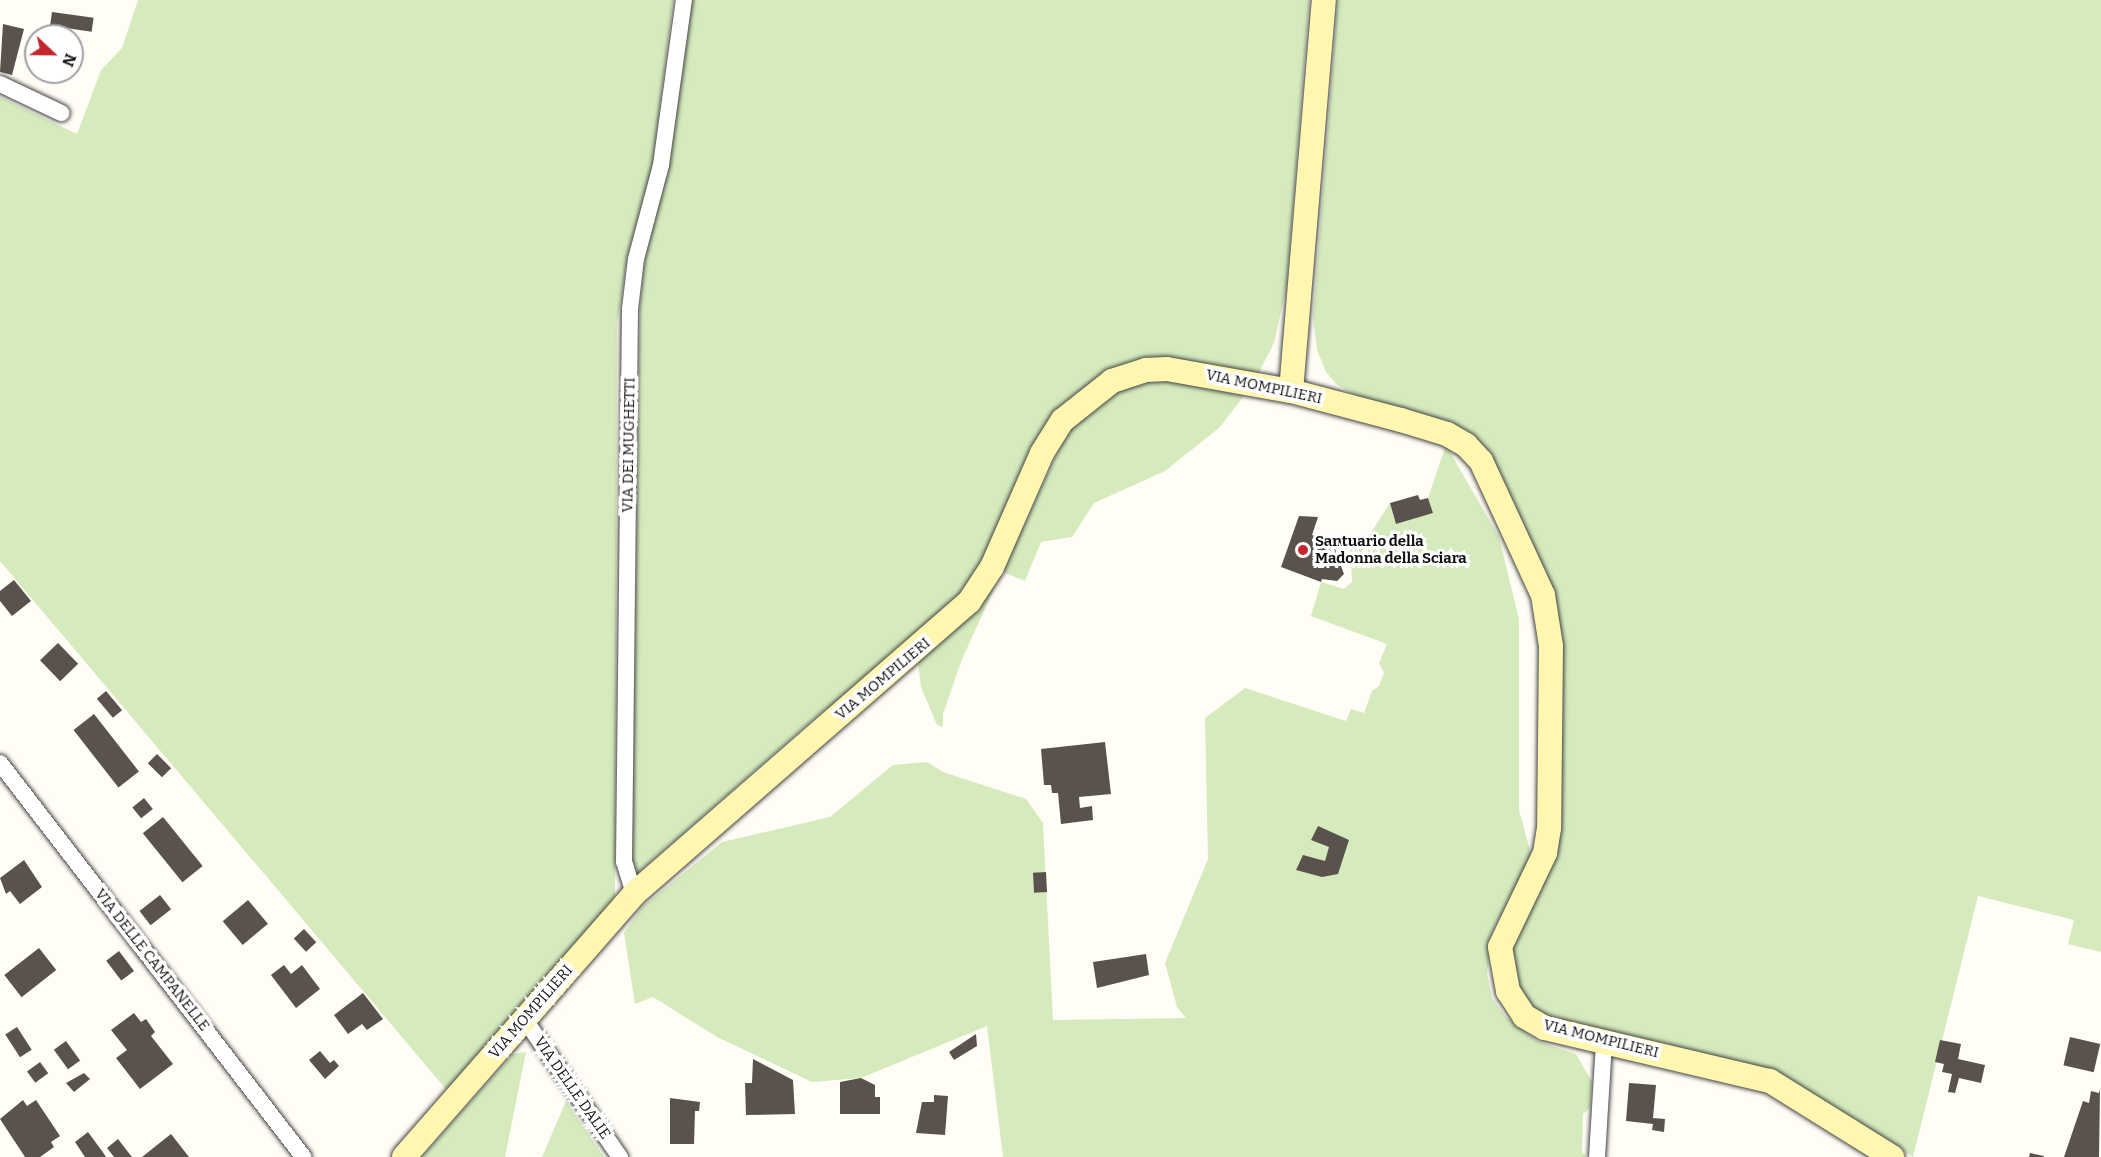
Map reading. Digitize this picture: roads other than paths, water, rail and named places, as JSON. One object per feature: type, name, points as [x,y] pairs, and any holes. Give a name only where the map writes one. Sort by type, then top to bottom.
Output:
[{"type":"street","name":"VIA DEI MUGHETTI","points":[[634,894],[624,862],[630,309],[636,259],[661,165],[684,0]]},
{"type":"street","points":[[1291,391],[1324,0]]},
{"type":"street","points":[[0,84],[62,113]]},
{"type":"street","name":"VIA MOMPILIERI","points":[[404,1157],[634,894],[969,602],[992,567],[1051,437],[1095,391],[1128,374],[1167,369],[1291,391],[1401,420],[1447,434],[1466,445],[1481,461],[1533,569],[1547,611],[1551,646],[1549,828],[1536,877],[1511,919],[1500,947],[1501,969],[1508,991],[1524,1016],[1545,1028],[1770,1081],[1892,1157]]},
{"type":"street","name":"VIA DELLE CAMPANELLE","points":[[0,763],[303,1157]]},
{"type":"street","name":"VIA DELLE DALIE","points":[[525,1020],[620,1157]]},
{"type":"street","points":[[1598,1157],[1604,1042]]},
{"type":"place","name":"Santuario della Madonna della Sciara","points":[[1303,550]]}]
